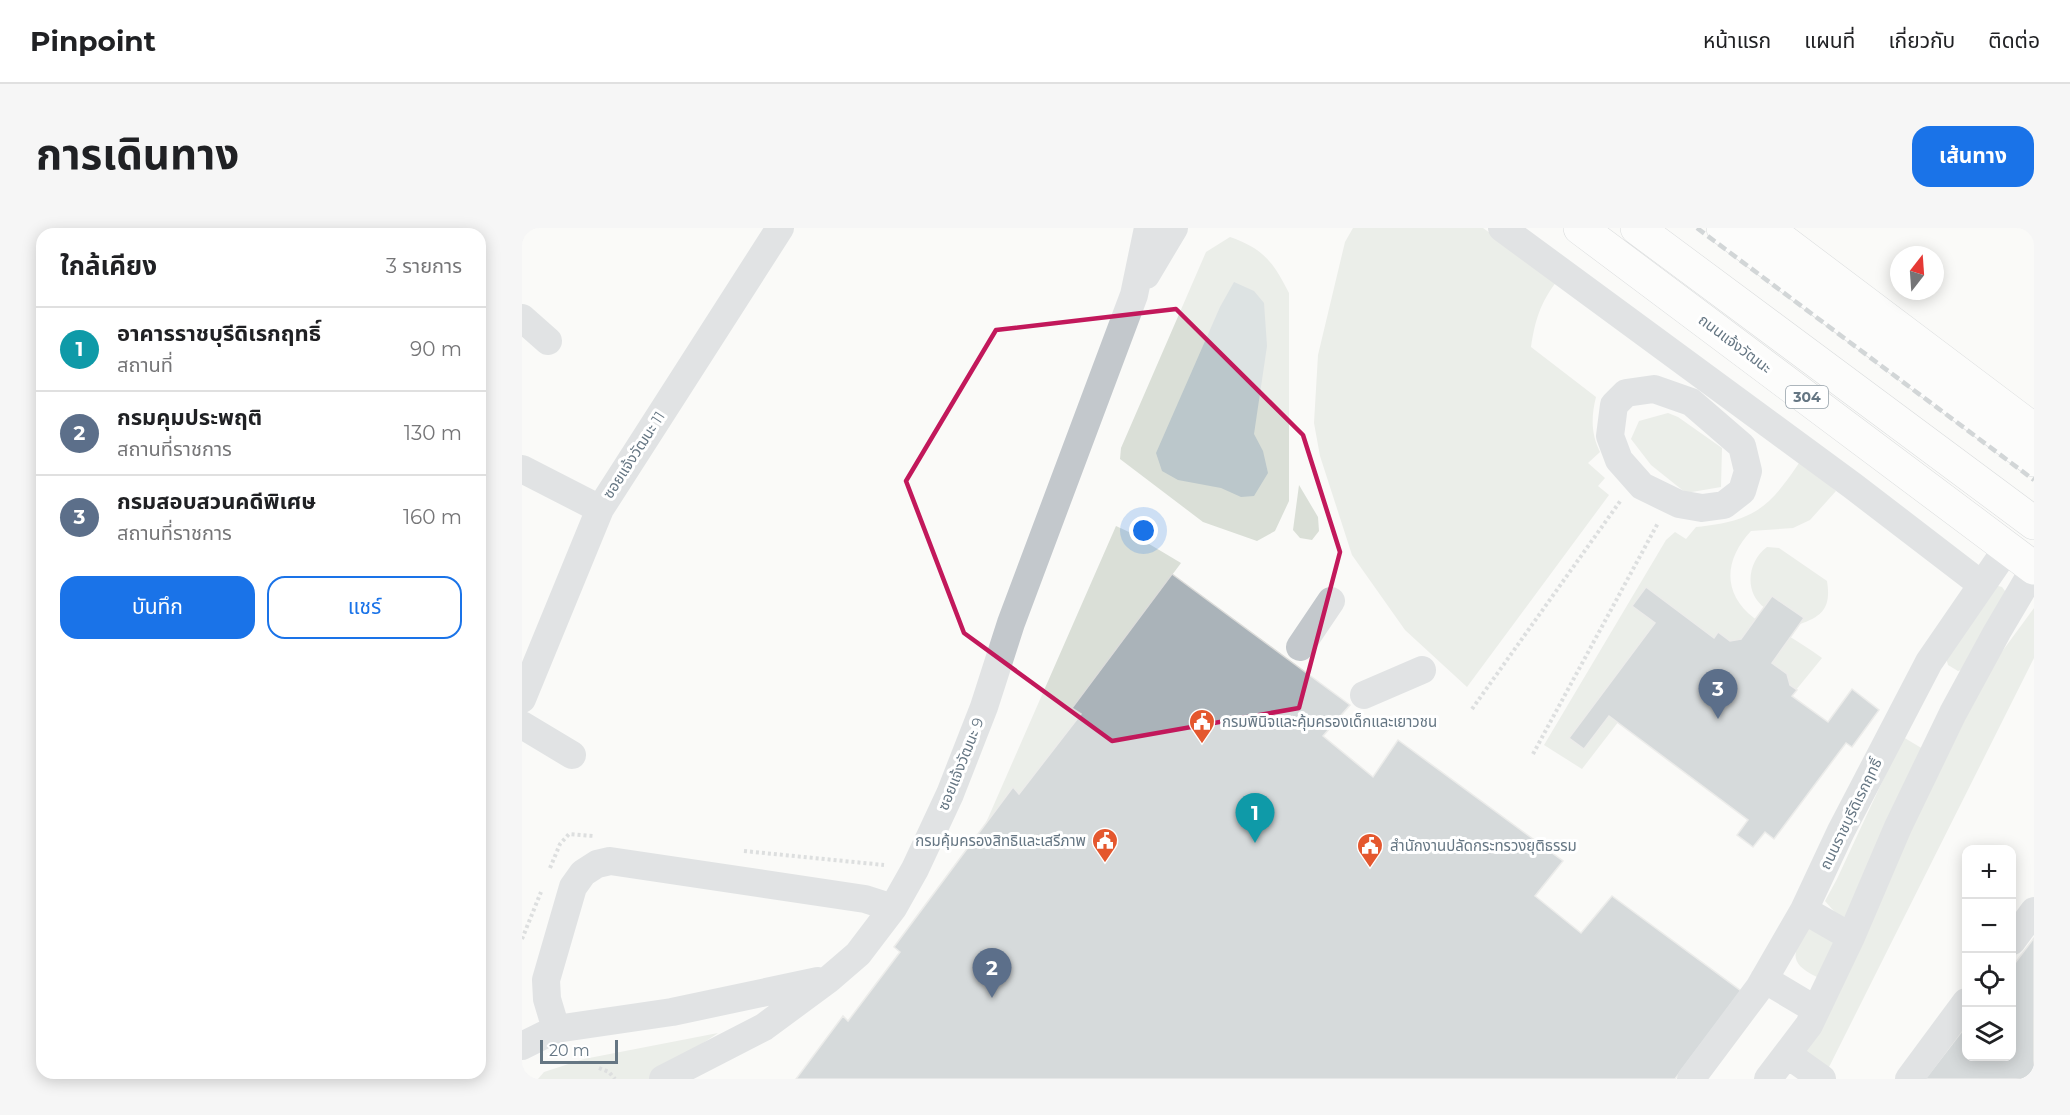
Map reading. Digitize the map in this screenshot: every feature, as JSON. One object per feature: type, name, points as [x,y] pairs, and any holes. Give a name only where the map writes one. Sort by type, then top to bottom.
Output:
[{"type":"main road","name":"ถนนแจ้งวัฒนะ","points":[[1580,228],[2034,568]]},
{"type":"main road","name":"304","points":[[1637,228],[2034,524]]},
{"type":"main road","points":[[1723,228],[2034,460]]},
{"type":"main road","points":[[1766,228],[2034,430]]},
{"type":"street","name":"ซอยแจ้งวัฒนะ 11","points":[[522,699],[600,509],[780,228]]},
{"type":"street","name":"ซอยแจ้งวัฒนะ 9","points":[[522,1046],[556,1029],[672,1012],[829,979],[858,954],[893,908],[915,869],[950,794],[984,707],[1011,623],[1134,295],[1148,228]]},
{"type":"street","name":"ซอยแจ้งวัฒนะ 9","points":[[1134,295],[1174,228]]},
{"type":"street","points":[[1502,228],[1853,486],[1982,585]]},
{"type":"street","points":[[522,318],[548,341]]},
{"type":"street","points":[[1654,389],[1691,402],[1742,446],[1748,471],[1742,491],[1724,505],[1702,508],[1678,504],[1670,500],[1642,486],[1619,460],[1610,436],[1614,405],[1626,393],[1654,389]]},
{"type":"street","points":[[522,469],[600,509]]},
{"type":"street","name":"ถนนราชบุรีดิเรกฤทธิ์","points":[[1691,1079],[1760,988],[1804,910],[1846,821],[1929,662],[2008,547]]},
{"type":"street","points":[[1768,1079],[1809,1024],[1851,937],[1898,826],[1953,713],[2034,568]]},
{"type":"street","points":[[1300,647],[1331,601]]},
{"type":"street","points":[[1929,662],[1967,688]]},
{"type":"street","points":[[1364,695],[1422,670]]},
{"type":"street","points":[[522,725],[572,755]]},
{"type":"street","points":[[556,1029],[547,999],[546,980],[573,887],[583,873],[597,864],[610,861],[842,895],[865,899],[893,908]]},
{"type":"street","points":[[1804,910],[1851,937]]},
{"type":"street","points":[[2016,936],[2034,911]]},
{"type":"street","points":[[663,1079],[764,1027],[829,979]]},
{"type":"street","points":[[1764,979],[1816,1010]]},
{"type":"street","points":[[1909,1079],[1962,1007]]},
{"type":"street","points":[[1787,1054],[1822,1079]]},
{"type":"path","points":[[1472,709],[1636,479]]},
{"type":"path","points":[[1533,754],[1670,500]]},
{"type":"path","points":[[599,1068],[609,1072],[615,1079]]},
{"type":"highlighted area","points":[[1176,309],[1303,435],[1340,552],[1299,708],[1112,741],[964,633],[906,481],[996,330]]},
{"type":"shaded area","points":[[1353,228],[1483,228],[1557,281],[1539,312],[1531,347],[1596,397],[1593,425],[1600,452],[1588,463],[1605,478],[1598,486],[1609,495],[1467,687],[1405,630],[1352,555],[1320,456],[1314,423],[1318,355],[1345,242]]},
{"type":"shaded area","points":[[1230,237],[1251,246],[1266,258],[1289,293],[1289,501],[1275,531],[1257,541],[1203,522],[1120,459],[1121,448],[1206,252]]},
{"type":"shaded area","points":[[1234,282],[1254,291],[1264,303],[1267,346],[1254,434],[1263,451],[1268,473],[1254,496],[1241,497],[1221,488],[1178,480],[1162,471],[1156,453],[1220,307]]},
{"type":"shaded area","points":[[1668,413],[1678,417],[1722,448],[1721,487],[1686,493],[1651,465],[1631,439],[1639,421]]},
{"type":"shaded area","points":[[1801,460],[1836,491],[1810,520],[1793,528],[1751,531],[1736,553],[1730,575],[1736,597],[1743,608],[1754,618],[1787,635],[1822,658],[1787,701],[1686,634],[1582,769],[1544,745],[1666,540],[1675,532],[1686,539],[1696,527],[1733,521],[1759,509],[1779,490]]},
{"type":"shaded area","points":[[1299,485],[1318,517],[1319,531],[1312,540],[1300,538],[1293,530]]},
{"type":"shaded area","points":[[1116,526],[1181,563],[1073,708],[1081,714],[1019,794],[1013,787],[985,825]]},
{"type":"shaded area","points":[[1767,547],[1779,548],[1827,581],[1827,603],[1815,617],[1800,624],[1765,608],[1753,594],[1752,568]]},
{"type":"shaded area","points":[[1991,584],[2002,587],[2008,595],[1969,668],[1958,671],[1948,665],[1945,654]]},
{"type":"shaded area","points":[[2034,608],[2034,658],[1826,1073],[1804,1049],[1990,668]]},
{"type":"shaded area","points":[[1903,737],[1923,749],[1851,915],[1840,918],[1825,901]]},
{"type":"shaded area","points":[[1811,924],[1839,941],[1817,977],[1806,971],[1796,960],[1797,947]]},
{"type":"shaded area","points":[[718,1033],[650,1079],[538,1079],[544,1072],[584,1059]]},
{"type":"building","points":[[1172,574],[1350,705],[1323,736],[1373,777],[1398,740],[1563,861],[1535,896],[1581,933],[1612,896],[1741,991],[1675,1079],[796,1079],[843,1016],[848,1021],[900,952],[894,947],[1013,787],[1019,794],[1081,714],[1072,708]]},
{"type":"building","points":[[1646,587],[1714,638],[1718,632],[1730,641],[1741,639],[1772,596],[1804,618],[1772,663],[1787,674],[1790,685],[1797,690],[1792,696],[1828,722],[1852,689],[1879,710],[1852,747],[1846,743],[1774,839],[1765,832],[1753,847],[1737,835],[1748,820],[1609,716],[1584,749],[1569,738],[1655,623],[1632,606]]},
{"type":"building","points":[[2034,938],[2034,1079],[1925,1079],[1962,1031],[1962,1061],[2016,1061],[2016,962]]},
{"type":"railway","points":[[1697,228],[2034,480]]},
{"type":"place","name":"กรมสอบสวนคดีพิเศษ","points":[[1718,719]]},
{"type":"place","name":"กรมพินิจและคุ้มครองเด็กและเยาวชน","points":[[1202,745]]},
{"type":"place","name":"อาคารราชบุรีดิเรกฤทธิ์","points":[[1255,843]]},
{"type":"place","name":"กรมคุ้มครองสิทธิและเสรีภาพ","points":[[1105,864]]},
{"type":"place","name":"สำนักงานปลัดกระทรวงยุติธรรม","points":[[1370,869]]},
{"type":"place","name":"กรมคุมประพฤติ","points":[[992,998]]}]
